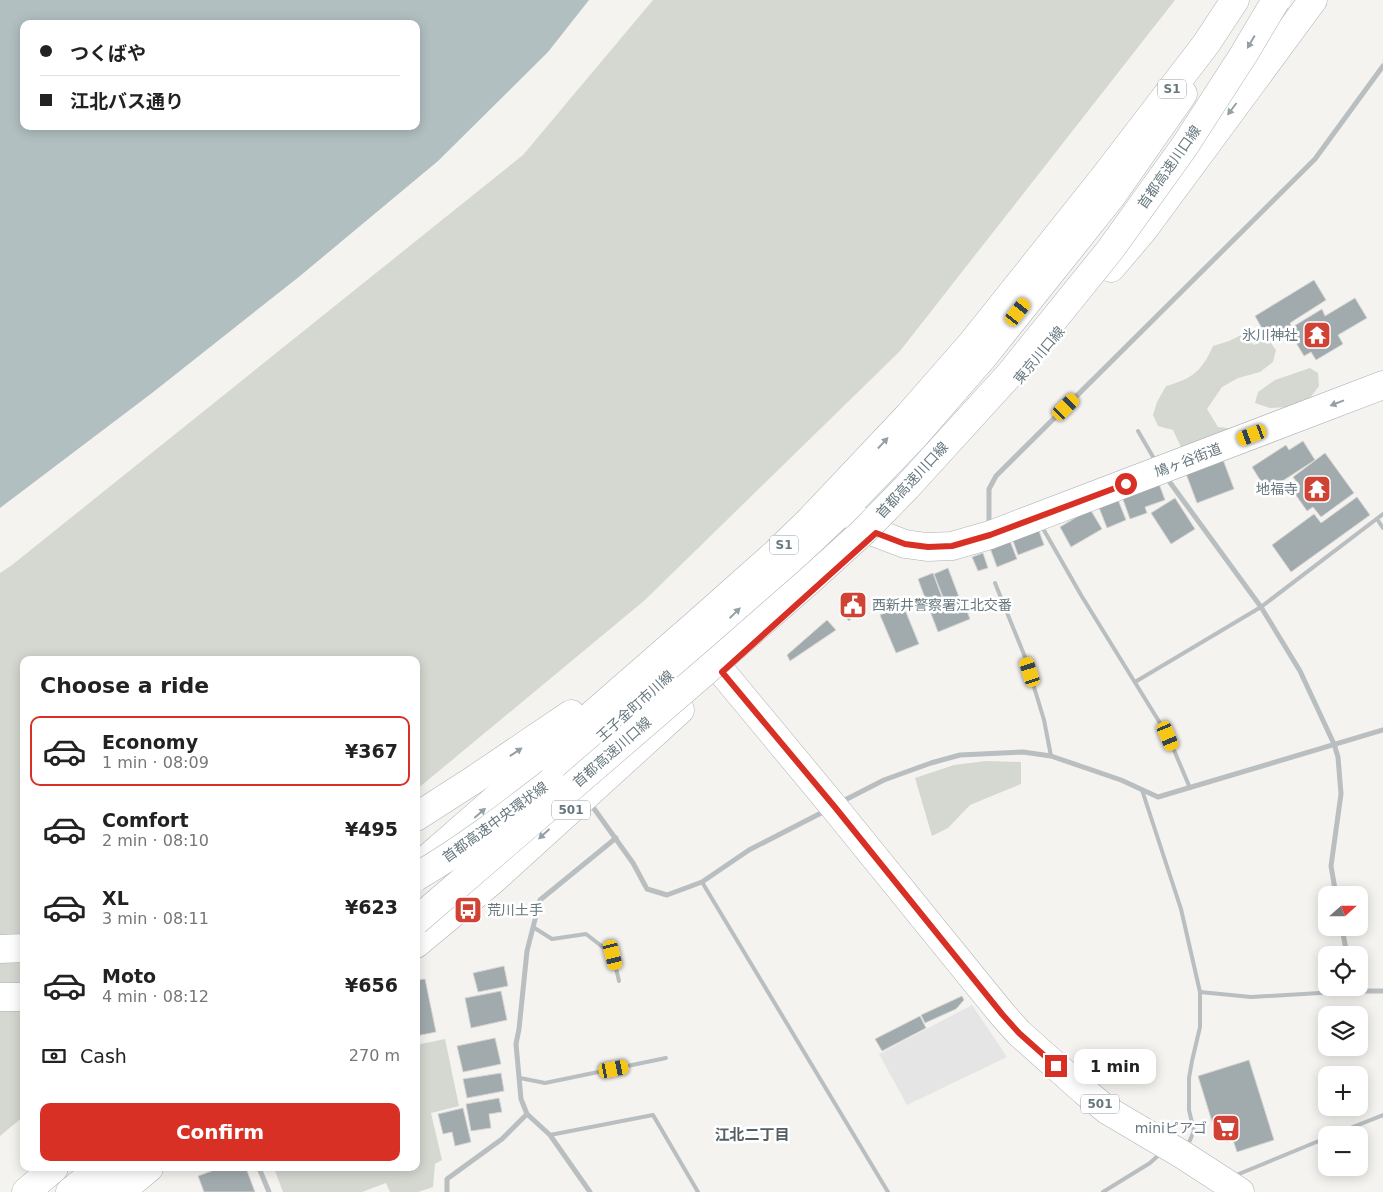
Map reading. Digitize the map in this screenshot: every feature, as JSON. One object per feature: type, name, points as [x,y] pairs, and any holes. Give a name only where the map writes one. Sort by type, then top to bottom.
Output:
[{"type":"main road","name":"S1","points":[[420,865],[741,584],[809,521],[909,415],[972,343],[1111,168],[1206,44],[1235,0]]},
{"type":"main road","points":[[700,647],[844,509],[911,440],[984,356],[1111,197],[1250,0]]},
{"type":"main road","name":"首都高速川口線","points":[[420,918],[721,658],[862,532],[907,487],[1009,375],[1110,250],[1184,147],[1244,54],[1276,0]]},
{"type":"main road","name":"東京川口線","points":[[722,672],[876,533],[1022,377],[1144,228],[1313,0]]},
{"type":"main road","name":"鳩ヶ谷街道","points":[[844,509],[876,533],[905,544],[928,547],[952,546],[1037,518],[1383,385]]},
{"type":"main road","name":"首都高速中央環状線","points":[[420,875],[493,827],[808,581]]},
{"type":"main road","name":"S1","points":[[420,814],[564,719],[741,584]]},
{"type":"main road","name":"501","points":[[700,647],[834,806],[1019,1033],[1107,1110],[1175,1151],[1227,1186]]},
{"type":"main road","name":"王子金町市川線","points":[[420,904],[700,647]]},
{"type":"main road","name":"501","points":[[420,941],[493,880],[722,672]]},
{"type":"main road","points":[[0,949],[20,948]]},
{"type":"main road","points":[[0,998],[20,997]]},
{"type":"main road","points":[[26,1192],[50,1171]]},
{"type":"main road","points":[[70,1192],[96,1171]]},
{"type":"main road","points":[[93,1192],[118,1171]]},
{"type":"main road","points":[[120,1192],[145,1171]]},
{"type":"street","points":[[990,535],[988,517],[989,489],[996,476],[1315,159],[1383,66]]},
{"type":"street","points":[[1161,471],[1261,607],[1300,671],[1334,744],[1338,757],[1341,794],[1331,866],[1334,886]]},
{"type":"street","points":[[585,797],[633,863],[647,889],[667,895],[702,882],[749,850],[884,780],[960,755],[1023,752],[1051,756],[1122,780],[1158,797],[1383,730]]},
{"type":"street","points":[[590,1192],[550,1135],[527,1114],[521,1099],[516,1044],[527,951],[540,900],[616,838]]},
{"type":"street","points":[[1368,990],[1383,991]]},
{"type":"street","points":[[447,1192],[447,1179],[502,1140],[527,1114]]},
{"type":"street","points":[[260,1171],[269,1192]]},
{"type":"lane","points":[[1138,431],[1161,471]]},
{"type":"lane","points":[[1135,682],[1261,607],[1383,514]]},
{"type":"lane","points":[[1037,518],[1081,595],[1168,736],[1190,788]]},
{"type":"lane","points":[[1377,519],[1383,528]]},
{"type":"lane","points":[[995,583],[1024,657],[1044,720],[1051,756]]},
{"type":"lane","points":[[1103,1192],[1150,1163],[1175,1151],[1194,1131],[1189,1110],[1189,1078],[1200,1027],[1200,992],[1181,909],[1142,788]]},
{"type":"lane","points":[[702,882],[888,1192]]},
{"type":"lane","points":[[533,927],[552,939],[586,934],[613,955],[620,981]]},
{"type":"lane","points":[[1200,992],[1251,997],[1318,992]]},
{"type":"lane","points":[[520,1078],[545,1083],[666,1058]]},
{"type":"lane","points":[[1354,1126],[1383,1114]]},
{"type":"lane","points":[[550,1135],[654,1115],[698,1192]]},
{"type":"lane","points":[[1227,1186],[1318,1142]]},
{"type":"shaded area","points":[[0,0],[589,0],[548,52],[438,161],[300,276],[152,393],[0,508]]},
{"type":"shaded area","points":[[653,0],[1175,0],[900,351],[645,600],[420,787],[420,656],[20,656],[20,1119],[0,1136],[0,573],[523,155]]},
{"type":"shaded area","points":[[1243,334],[1254,345],[1267,338],[1276,350],[1273,362],[1260,372],[1238,378],[1222,387],[1207,409],[1218,427],[1235,429],[1183,455],[1173,430],[1158,426],[1153,415],[1157,402],[1166,386],[1189,377],[1200,368],[1213,346]]},
{"type":"shaded area","points":[[1310,368],[1318,373],[1319,386],[1310,398],[1289,407],[1270,408],[1255,403],[1258,392],[1275,380]]},
{"type":"shaded area","points":[[986,761],[1021,762],[1021,784],[970,805],[948,828],[932,836],[915,778],[954,765]]},
{"type":"shaded area","points":[[972,1005],[1007,1057],[907,1105],[879,1054]]},
{"type":"shaded area","points":[[445,1039],[459,1106],[431,1113],[442,1160],[435,1164],[433,1187],[418,1192],[390,1192],[386,1183],[362,1192],[283,1192],[275,1171],[420,1171],[420,1044]]},
{"type":"building","points":[[1314,280],[1326,300],[1268,339],[1255,316]]},
{"type":"building","points":[[1355,298],[1367,318],[1338,335],[1343,344],[1316,360],[1311,352],[1304,356],[1292,336],[1297,333],[1294,326],[1322,309],[1325,316]]},
{"type":"building","points":[[1303,441],[1315,460],[1267,491],[1252,467],[1286,445],[1289,450]]},
{"type":"building","points":[[1325,453],[1354,493],[1321,517],[1313,507],[1307,511],[1293,491],[1300,486],[1293,477]]},
{"type":"building","points":[[1222,457],[1234,489],[1197,503],[1185,471]]},
{"type":"building","points":[[1158,481],[1165,500],[1145,507],[1147,513],[1130,519],[1121,494]]},
{"type":"building","points":[[1117,497],[1126,520],[1107,528],[1098,505]]},
{"type":"building","points":[[1357,497],[1370,515],[1291,572],[1272,545],[1314,514],[1321,523]]},
{"type":"building","points":[[1175,498],[1195,529],[1171,544],[1151,513]]},
{"type":"building","points":[[1090,509],[1102,529],[1071,547],[1060,527]]},
{"type":"building","points":[[1038,528],[1044,545],[1018,555],[1012,538]]},
{"type":"building","points":[[1010,541],[1017,559],[997,567],[990,548]]},
{"type":"building","points":[[983,553],[988,568],[978,571],[972,557]]},
{"type":"building","points":[[948,568],[959,597],[945,602],[934,574]]},
{"type":"building","points":[[933,573],[944,603],[929,609],[918,579]]},
{"type":"building","points":[[856,594],[866,604],[849,621],[839,610]]},
{"type":"building","points":[[962,598],[970,619],[938,632],[930,611]]},
{"type":"building","points":[[903,605],[919,644],[896,653],[880,615]]},
{"type":"building","points":[[827,620],[836,630],[790,661],[787,655]]},
{"type":"building","points":[[504,966],[508,986],[478,992],[473,973]]},
{"type":"building","points":[[425,979],[436,1032],[420,1035],[420,980]]},
{"type":"building","points":[[501,991],[507,1020],[471,1028],[465,998]]},
{"type":"building","points":[[962,996],[964,1000],[956,1009],[925,1023],[921,1015]]},
{"type":"building","points":[[920,1016],[926,1028],[882,1051],[875,1039]]},
{"type":"building","points":[[495,1038],[501,1064],[463,1072],[457,1046]]},
{"type":"building","points":[[1249,1060],[1274,1140],[1237,1152],[1233,1140],[1227,1142],[1217,1138],[1198,1076]]},
{"type":"building","points":[[501,1073],[504,1091],[467,1098],[463,1079]]},
{"type":"building","points":[[499,1098],[502,1112],[489,1114],[491,1128],[471,1131],[466,1104]]},
{"type":"building","points":[[463,1108],[471,1142],[455,1146],[452,1132],[443,1134],[438,1114]]},
{"type":"building","points":[[212,1171],[247,1171],[255,1192],[204,1192],[198,1176]]},
{"type":"place","name":"氷川神社","points":[[1317,335]]},
{"type":"place","name":"地福寺","points":[[1317,489]]},
{"type":"place","name":"西新井警察署江北交番","points":[[853,605]]},
{"type":"place","name":"荒川土手","points":[[468,910]]},
{"type":"place","name":"miniピアゴ","points":[[1226,1128]]},
{"type":"district","name":"江北二丁目","points":[[752,1135]]},
{"type":"route","points":[[1056,1066],[1019,1033],[1002,1014],[834,806],[722,672],[876,533],[905,544],[928,547],[952,546],[990,535],[1126,484]]}]
